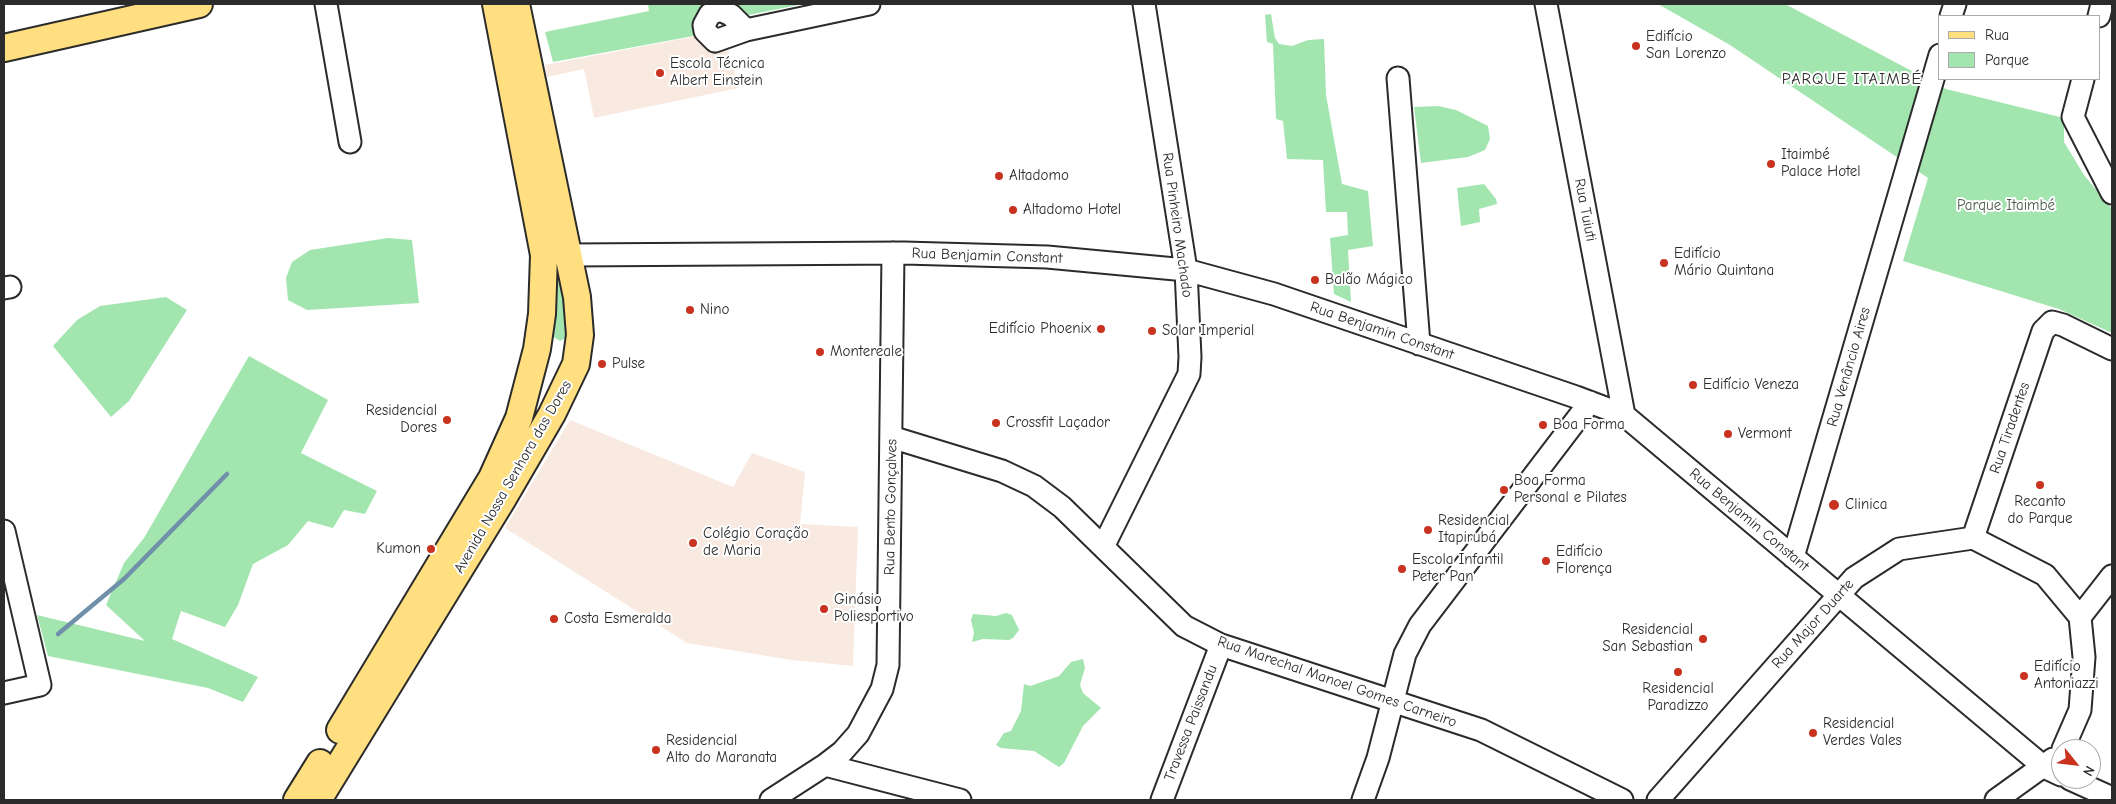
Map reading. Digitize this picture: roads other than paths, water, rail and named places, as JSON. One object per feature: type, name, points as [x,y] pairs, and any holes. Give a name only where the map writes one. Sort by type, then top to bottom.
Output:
[{"type":"main road","points":[[4,48],[199,4]]},
{"type":"main road","name":"Avenida Nossa Senhora das Dores","points":[[297,800],[492,478],[519,418],[537,349],[543,306],[544,255],[496,4]]},
{"type":"main road","name":"Avenida Nossa Senhora das Dores","points":[[318,800],[502,500],[552,414],[576,364],[580,335],[577,297],[516,4]]},
{"type":"main road","points":[[537,349],[576,364]]},
{"type":"street","points":[[326,4],[350,142]]},
{"type":"street","points":[[746,30],[869,4]]},
{"type":"street","name":"Rua Pinheiro Machado","points":[[1103,547],[1189,374],[1186,270],[1144,4]]},
{"type":"street","name":"Rua Tuiuti","points":[[1546,4],[1624,415]]},
{"type":"street","name":"Rua Venâncio Aires","points":[[1793,557],[1938,62]]},
{"type":"street","points":[[1398,78],[1419,344]]},
{"type":"street","points":[[2083,80],[2073,117],[2112,194]]},
{"type":"street","name":"Rua Benjamin Constant","points":[[568,254],[893,253],[1047,257],[1186,270],[1274,294],[1590,402],[1624,415],[2051,770]]},
{"type":"street","name":"Rua Bento Gonçalves","points":[[771,800],[825,765],[842,752],[858,734],[882,689],[888,665],[893,253]]},
{"type":"street","name":"Rua Tiradentes","points":[[1972,538],[2044,331],[2052,322],[2063,324],[2112,349]]},
{"type":"street","points":[[1363,800],[1378,758],[1405,654],[1420,625],[1590,402]]},
{"type":"street","name":"Rua Marechal Manoel Gomes Carneiro","points":[[891,437],[1002,471],[1034,486],[1062,508],[1184,626],[1221,645],[1480,730],[1622,800]]},
{"type":"street","points":[[4,531],[40,685],[4,692]]},
{"type":"street","points":[[1972,538],[2045,575],[2080,617],[2084,657],[2080,710],[2067,739]]},
{"type":"street","name":"Rua Major Duarte","points":[[1658,800],[1854,578],[1899,550],[1972,538]]},
{"type":"street","points":[[2080,617],[2112,576]]},
{"type":"street","name":"Travessa Paissandu","points":[[1162,800],[1221,645]]},
{"type":"street","points":[[825,765],[960,800]]},
{"type":"street","points":[[1996,800],[2051,772]]},
{"type":"street","points":[[2092,789],[2112,798]]},
{"type":"waterway","points":[[58,634],[124,579],[227,474]]},
{"type":"place","name":"Edifício San Lorenzo","points":[[1636,46]]},
{"type":"place","name":"Escola Técnica Albert Einstein","points":[[660,73]]},
{"type":"place","name":"Itaimbé Palace Hotel","points":[[1771,164]]},
{"type":"place","name":"Altadomo","points":[[999,176]]},
{"type":"place","name":"Altadomo Hotel","points":[[1013,210]]},
{"type":"place","name":"Edifício Mário Quintana","points":[[1664,263]]},
{"type":"place","name":"Balão Mágico","points":[[1315,280]]},
{"type":"place","name":"Nino","points":[[690,310]]},
{"type":"place","name":"Edifício Phoenix","points":[[1101,329]]},
{"type":"place","name":"Solar Imperial","points":[[1152,331]]},
{"type":"place","name":"Montereale","points":[[820,352]]},
{"type":"place","name":"Pulse","points":[[602,364]]},
{"type":"place","name":"Edifício Veneza","points":[[1693,385]]},
{"type":"place","name":"Residencial Dores","points":[[447,420]]},
{"type":"place","name":"Crossfit Laçador","points":[[996,423]]},
{"type":"place","name":"Boa Forma","points":[[1543,425]]},
{"type":"place","name":"Vermont","points":[[1728,434]]},
{"type":"place","name":"Recanto do Parque","points":[[2040,485]]},
{"type":"place","name":"Boa Forma Personal e Pilates","points":[[1504,490]]},
{"type":"place","name":"Clinica","points":[[1834,505]]},
{"type":"place","name":"Residencial Itapirubá","points":[[1428,530]]},
{"type":"place","name":"Colégio Coração de Maria","points":[[693,543]]},
{"type":"place","name":"Kumon","points":[[431,549]]},
{"type":"place","name":"Edifício Florença","points":[[1546,561]]},
{"type":"place","name":"Escola Infantil Peter Pan","points":[[1402,569]]},
{"type":"place","name":"Ginásio Poliesportivo","points":[[824,609]]},
{"type":"place","name":"Costa Esmeralda","points":[[554,619]]},
{"type":"place","name":"Residencial San Sebastian","points":[[1703,639]]},
{"type":"place","name":"Residencial Paradizzo","points":[[1678,672]]},
{"type":"place","name":"Edifício Antoniazzi","points":[[2024,676]]},
{"type":"place","name":"Residencial Verdes Vales","points":[[1813,733]]},
{"type":"place","name":"Residencial Alto do Maranata","points":[[656,750]]},
{"type":"district","name":"PARQUE ITAIMBÉ","points":[[1852,79]]},
{"type":"park label","name":"Parque Itaimbé","points":[[2006,206]]}]
